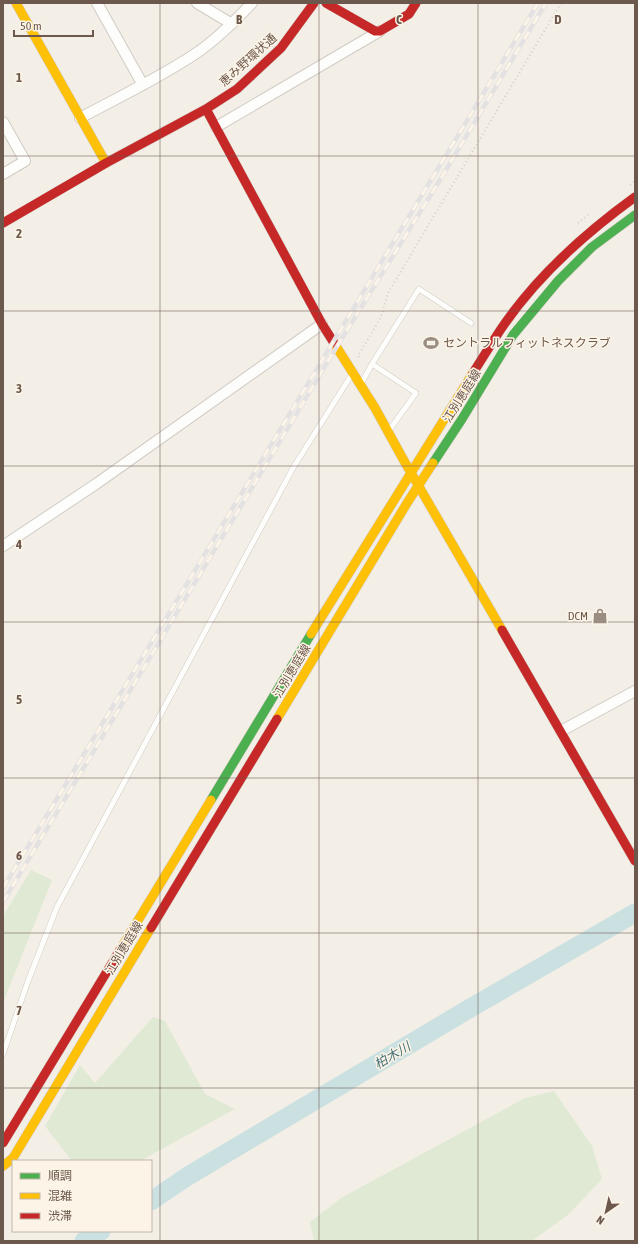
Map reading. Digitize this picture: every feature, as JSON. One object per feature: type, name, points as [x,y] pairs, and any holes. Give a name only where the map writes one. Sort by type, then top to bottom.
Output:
[{"type":"main road","points":[[16,3],[106,163]]},
{"type":"main road","name":"恵み野環状通","points":[[3,223],[106,163],[206,110],[237,89],[276,54],[297,28],[314,3]]},
{"type":"main road","points":[[326,3],[375,31],[380,31],[409,14],[416,3]]},
{"type":"main road","points":[[206,110],[322,324],[412,472],[426,500],[635,861]]},
{"type":"main road","name":"江別恵庭線","points":[[3,1143],[317,625],[501,329],[522,301],[566,253],[612,213],[635,197]]},
{"type":"main road","name":"江別恵庭線","points":[[3,1166],[12,1158],[408,503],[467,412],[513,335],[558,281],[592,247],[635,216]]},
{"type":"street","points":[[97,3],[143,85]]},
{"type":"street","points":[[196,3],[232,24]]},
{"type":"street","points":[[80,118],[143,85],[196,53],[232,24],[252,3]]},
{"type":"street","points":[[216,127],[380,31]]},
{"type":"street","points":[[3,122],[25,161],[3,174]]},
{"type":"street","points":[[3,546],[96,484],[322,324]]},
{"type":"street","points":[[560,731],[635,691]]},
{"type":"lane","points":[[360,385],[418,289],[471,323]]},
{"type":"lane","points":[[372,364],[416,394],[388,432]]},
{"type":"lane","points":[[3,1054],[28,981],[57,907],[293,468],[352,373]]},
{"type":"path","points":[[367,372],[358,356],[381,317],[388,293],[561,3]]},
{"type":"green space","points":[[31,870],[52,880],[3,1005],[3,916]]},
{"type":"green space","points":[[153,1017],[165,1021],[205,1094],[235,1109],[142,1160],[71,1160],[45,1126],[80,1065],[95,1083]]},
{"type":"green space","points":[[554,1091],[592,1146],[602,1179],[569,1214],[532,1241],[314,1241],[310,1222],[341,1198],[525,1098]]},
{"type":"waterway","name":"柏木川","points":[[152,1200],[188,1176],[467,1010],[635,913]]},
{"type":"waterway","name":"柏木川","points":[[84,1241],[99,1232]]},
{"type":"railway","points":[[3,888],[538,3]]},
{"type":"railway","points":[[3,902],[336,348],[440,180],[546,3]]},
{"type":"traffic: fast","points":[[433,463],[462,419],[513,335],[558,281],[592,247],[635,215]]},
{"type":"traffic: fast","points":[[211,800],[311,634]]},
{"type":"traffic: slow","points":[[16,3],[106,163]]},
{"type":"traffic: slow","points":[[334,343],[375,408],[502,630]]},
{"type":"traffic: slow","points":[[311,634],[473,373]]},
{"type":"traffic: slow","points":[[277,719],[407,503],[433,463]]},
{"type":"traffic: slow","points":[[120,950],[211,800]]},
{"type":"traffic: slow","points":[[3,1166],[13,1158],[151,928]]},
{"type":"traffic: jam","points":[[3,223],[106,163],[206,109],[237,89],[281,48],[314,3]]},
{"type":"traffic: jam","points":[[326,3],[375,31],[380,31],[409,14],[416,3]]},
{"type":"traffic: jam","points":[[206,109],[322,324],[334,343]]},
{"type":"traffic: jam","points":[[473,373],[501,329],[545,274],[579,241],[635,197]]},
{"type":"traffic: jam","points":[[502,630],[635,861]]},
{"type":"traffic: jam","points":[[151,928],[277,719]]},
{"type":"traffic: jam","points":[[3,1143],[120,950]]},
{"type":"place","name":"セントラルフィットネスクラブ","points":[[431,343]]},
{"type":"place","name":"DCM","points":[[600,616]]}]
